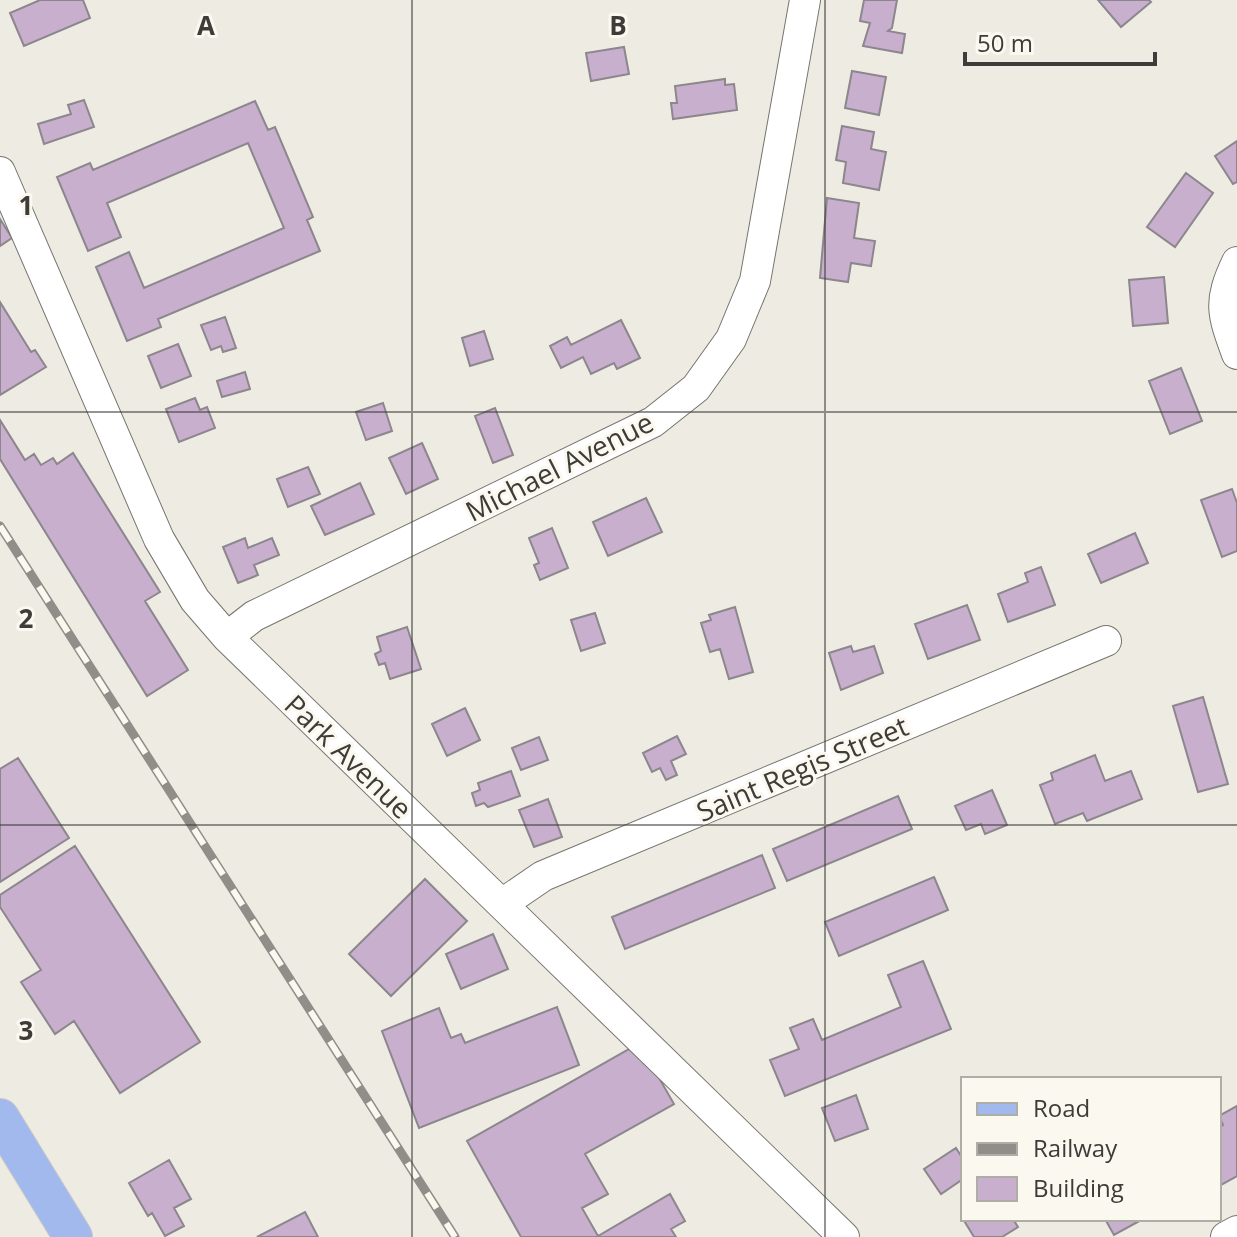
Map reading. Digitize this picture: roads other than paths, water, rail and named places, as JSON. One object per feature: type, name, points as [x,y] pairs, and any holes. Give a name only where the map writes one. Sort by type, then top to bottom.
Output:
[{"type":"main road","points":[[0,1118],[73,1237]]},
{"type":"street","name":"Michael Avenue","points":[[227,637],[254,616],[653,422],[696,388],[731,339],[755,281],[805,0]]},
{"type":"street","name":"Park Avenue","points":[[0,172],[159,539],[195,600],[227,637],[844,1237]]},
{"type":"street","points":[[1237,262],[1223,292],[1227,328],[1237,354]]},
{"type":"street","name":"Saint Regis Street","points":[[502,904],[543,876],[1106,641]]},
{"type":"street","points":[[1226,1237],[1237,1231]]},
{"type":"railway","points":[[0,526],[455,1237]]}]
